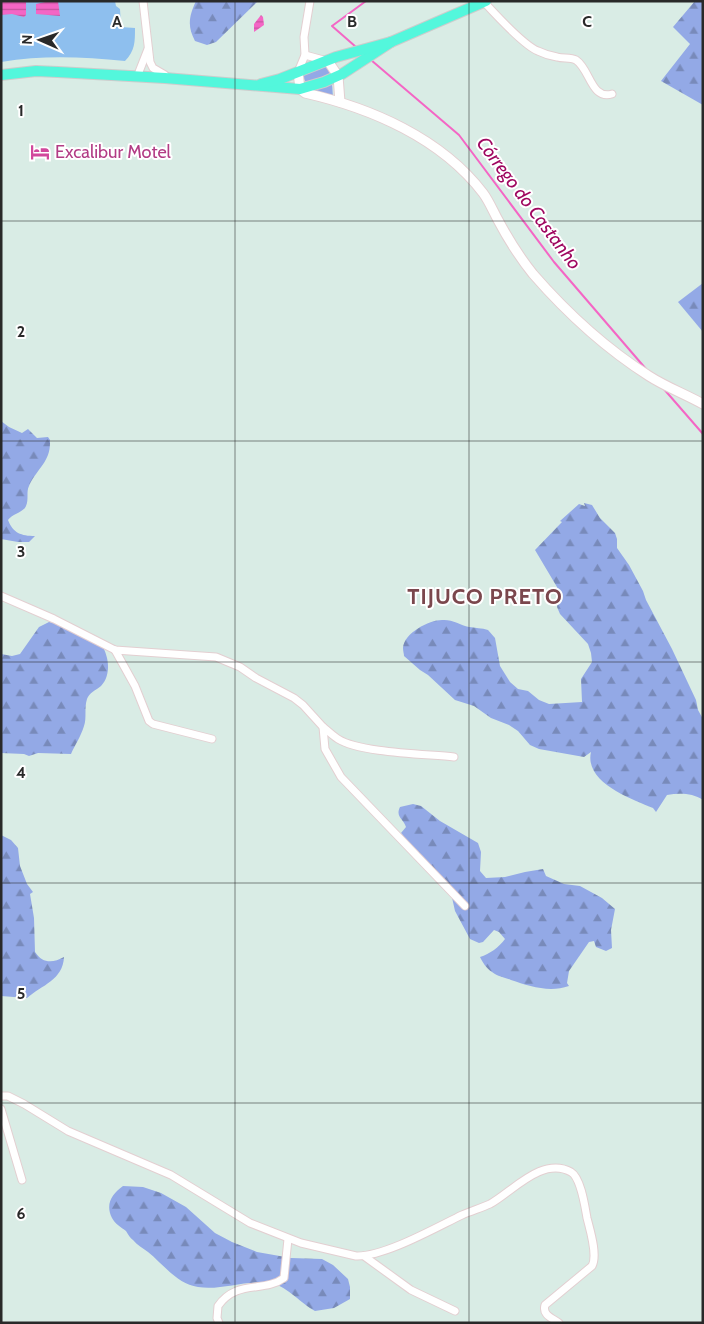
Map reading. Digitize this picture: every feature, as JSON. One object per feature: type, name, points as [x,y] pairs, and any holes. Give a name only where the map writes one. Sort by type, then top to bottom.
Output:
[{"type":"main road","points":[[253,85],[280,80],[328,61],[391,42],[485,2]]},
{"type":"main road","points":[[1,75],[36,72],[137,77],[300,89],[338,76],[391,42]]},
{"type":"main road","points":[[328,61],[338,76],[340,102]]},
{"type":"main road","points":[[298,72],[300,89],[305,93],[340,102],[396,124],[429,144],[456,164],[484,195],[498,221],[532,272],[571,313],[601,342],[627,361],[651,377],[703,404]]},
{"type":"street","points":[[143,1],[148,49],[153,68],[158,73],[183,80]]},
{"type":"street","points":[[298,72],[305,55],[304,37],[310,1]]},
{"type":"street","points":[[485,2],[534,50],[577,61],[600,93],[607,96],[612,94]]},
{"type":"street","points":[[137,77],[148,49]]},
{"type":"street","points":[[305,55],[328,61]]},
{"type":"street","points":[[2,595],[114,650],[216,657],[229,661],[294,698],[338,740],[369,749],[454,757]]},
{"type":"street","points":[[114,650],[135,686],[149,720],[153,724],[212,739]]},
{"type":"street","points":[[323,727],[326,749],[341,777],[465,906]]},
{"type":"street","points":[[1,1096],[8,1096],[24,1104],[68,1131],[171,1176],[250,1222],[288,1239],[356,1256],[364,1256],[417,1237],[491,1203],[511,1188],[542,1171],[556,1169],[570,1172],[574,1175],[580,1186],[595,1260],[592,1266],[545,1305],[546,1313],[559,1323]]},
{"type":"street","points":[[1,1109],[22,1180]]},
{"type":"street","points":[[219,1323],[217,1318],[218,1306],[231,1293],[278,1282],[284,1278],[288,1239]]},
{"type":"street","points":[[364,1256],[411,1290],[455,1311]]},
{"type":"green space","points":[[196,1],[258,1],[216,42],[207,45],[195,41],[191,31],[190,16]]},
{"type":"green space","points":[[695,1],[703,1],[703,105],[661,81],[690,44],[673,27]]},
{"type":"green space","points":[[328,66],[331,73],[310,82],[305,81],[303,77],[307,72]]},
{"type":"green space","points":[[332,83],[333,97],[311,91]]},
{"type":"green space","points":[[703,283],[703,332],[678,302]]},
{"type":"green space","points":[[1,421],[22,433],[28,429],[37,438],[48,437],[50,440],[50,448],[46,459],[28,488],[26,506],[8,520],[12,528],[18,533],[35,536],[29,542],[1,539]]},
{"type":"green space","points":[[584,503],[592,505],[600,518],[615,533],[617,548],[643,591],[696,700],[698,710],[703,719],[703,800],[686,794],[667,795],[656,812],[653,808],[633,800],[602,781],[591,763],[591,752],[584,757],[539,749],[530,745],[518,731],[509,725],[491,718],[474,706],[455,700],[404,656],[404,642],[418,628],[431,622],[446,620],[469,627],[486,629],[495,638],[500,666],[510,682],[518,689],[528,691],[539,700],[549,704],[582,702],[581,679],[592,662],[591,653],[588,644],[560,614],[557,607],[559,596],[557,587],[535,550],[562,522],[560,521],[579,504],[585,506]]},
{"type":"green space","points":[[49,622],[100,643],[107,659],[107,676],[101,686],[88,697],[84,726],[71,754],[38,753],[29,756],[1,753],[1,654],[12,656],[20,654],[39,627]]},
{"type":"green space","points":[[413,804],[421,806],[440,821],[478,843],[481,852],[480,871],[486,878],[505,877],[543,869],[546,876],[564,884],[580,886],[602,898],[615,909],[611,930],[612,948],[606,951],[596,947],[594,941],[589,942],[569,971],[567,983],[569,986],[562,988],[547,989],[532,986],[494,974],[486,967],[480,957],[494,950],[505,939],[499,932],[494,930],[483,942],[479,943],[470,939],[455,911],[449,884],[412,847],[401,833],[406,827],[399,816],[400,807]]},
{"type":"green space","points":[[1,835],[11,840],[18,848],[20,866],[27,884],[33,892],[30,894],[34,918],[35,952],[41,959],[48,961],[64,957],[63,965],[56,977],[27,998],[1,996]]},
{"type":"green space","points":[[123,1186],[143,1187],[161,1193],[186,1207],[215,1233],[257,1252],[291,1258],[322,1259],[333,1265],[348,1279],[350,1299],[334,1308],[315,1311],[284,1288],[274,1284],[255,1282],[207,1288],[183,1282],[136,1243],[113,1220],[109,1208],[111,1200]]},
{"type":"shaded area","points":[[1,1],[115,1],[116,6],[120,9],[121,27],[135,28],[133,50],[125,61],[63,57],[1,62]]},
{"type":"shaded area","points":[[1,1],[26,1],[26,15],[24,17],[12,14],[1,15]]},
{"type":"shaded area","points":[[58,1],[60,16],[36,14],[36,4]]},
{"type":"shaded area","points":[[261,15],[264,25],[254,32],[254,24]]},
{"type":"waterway","name":"Córrego do Castanho","points":[[356,47],[332,26],[366,1]]},
{"type":"waterway","name":"Córrego do Castanho","points":[[371,60],[459,135],[554,262],[646,369]]},
{"type":"waterway","name":"Córrego do Castanho","points":[[663,388],[703,434]]},
{"type":"place","name":"Excalibur Motel","points":[[40,152]]},
{"type":"district","name":"TIJUCO PRETO","points":[[485,596]]}]
